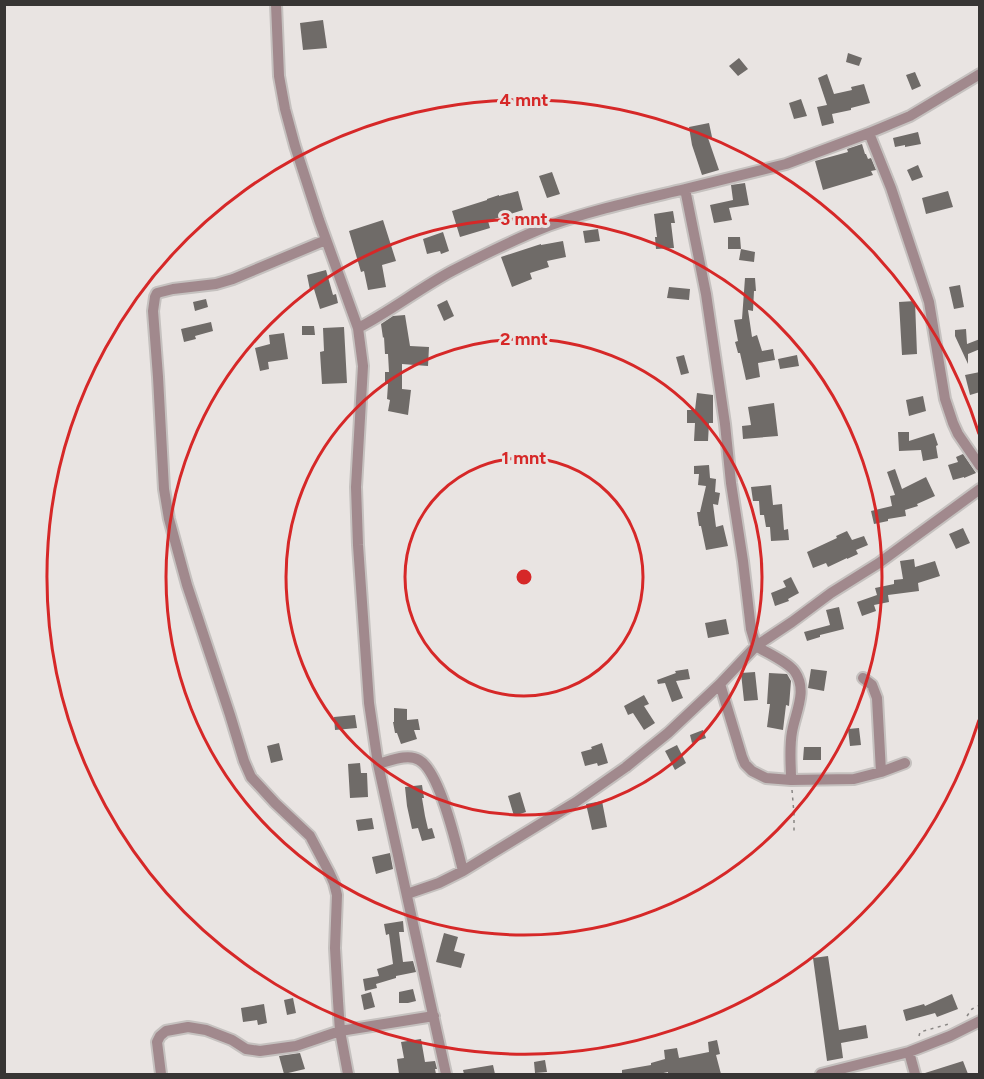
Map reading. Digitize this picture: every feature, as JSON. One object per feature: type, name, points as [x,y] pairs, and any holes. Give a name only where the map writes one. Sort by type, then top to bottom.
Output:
[{"type":"street","points":[[276,4],[279,76],[285,109],[326,240],[358,328],[363,366],[356,487],[369,703],[378,764],[446,1074]]},
{"type":"street","points":[[358,328],[381,316],[449,272],[549,226],[610,207],[786,164],[910,116],[980,74]]},
{"type":"street","points":[[869,133],[891,188],[929,302],[945,399],[958,434],[980,466]]},
{"type":"street","points":[[685,189],[706,294],[751,629],[756,646],[788,665],[800,681],[801,696],[792,733],[791,780]]},
{"type":"street","points":[[326,240],[233,279],[216,284],[157,293],[153,311],[164,489],[178,555],[251,777],[310,836],[334,883],[337,895],[335,948],[340,1031],[348,1074]]},
{"type":"street","points":[[407,894],[439,883],[463,871],[576,802],[626,767],[668,733],[756,646],[831,592],[879,563],[980,489]]},
{"type":"street","points":[[863,678],[872,685],[877,698],[881,772]]},
{"type":"street","points":[[720,684],[745,764],[752,771],[766,778],[854,779],[905,763]]},
{"type":"street","points":[[378,764],[404,758],[417,758],[429,769],[445,806],[463,871]]},
{"type":"street","points":[[161,1074],[157,1042],[166,1031],[188,1027],[206,1030],[232,1040],[246,1049],[260,1051],[296,1046],[340,1031],[434,1016]]},
{"type":"street","points":[[821,1074],[914,1051],[980,1022]]},
{"type":"street","points":[[914,1051],[915,1074]]},
{"type":"path","points":[[791,780],[795,814],[794,832]]},
{"type":"path","points":[[965,1017],[980,1005]]},
{"type":"path","points":[[914,1051],[921,1032],[950,1024]]},
{"type":"building","points":[[323,20],[327,48],[303,50],[300,23]]},
{"type":"building","points":[[848,53],[862,58],[859,66],[846,62]]},
{"type":"building","points":[[739,58],[748,69],[738,76],[729,66]]},
{"type":"building","points":[[915,72],[921,86],[912,90],[906,75]]},
{"type":"building","points":[[827,74],[834,94],[852,90],[851,87],[864,84],[870,103],[832,114],[834,123],[822,126],[817,107],[827,105],[818,78]]},
{"type":"building","points":[[801,99],[807,116],[794,119],[789,103]]},
{"type":"building","points":[[709,123],[712,137],[708,138],[719,170],[702,175],[692,145],[689,127]]},
{"type":"building","points":[[918,132],[921,144],[895,147],[893,138]]},
{"type":"building","points":[[862,144],[865,154],[868,159],[871,158],[876,170],[871,171],[873,175],[823,190],[815,161],[848,152],[847,149]]},
{"type":"building","points":[[918,165],[923,177],[912,181],[907,170]]},
{"type":"building","points":[[552,172],[560,194],[547,198],[539,176]]},
{"type":"building","points":[[745,183],[749,205],[729,208],[732,220],[714,223],[710,205],[733,200],[731,185]]},
{"type":"building","points":[[518,191],[523,210],[488,221],[490,228],[460,237],[452,211]]},
{"type":"building","points":[[948,191],[953,207],[926,214],[922,198]]},
{"type":"building","points":[[673,211],[675,223],[671,223],[674,248],[656,249],[654,214]]},
{"type":"building","points":[[383,220],[396,261],[382,265],[386,287],[368,290],[364,271],[361,272],[349,231]]},
{"type":"building","points":[[598,229],[600,241],[585,243],[583,231]]},
{"type":"building","points":[[443,232],[449,251],[441,254],[440,251],[427,254],[423,239]]},
{"type":"building","points":[[728,237],[740,237],[741,249],[728,249]]},
{"type":"building","points":[[563,241],[566,257],[547,261],[549,267],[530,273],[532,279],[512,287],[501,257],[541,244]]},
{"type":"building","points":[[741,249],[755,252],[754,262],[739,260]]},
{"type":"building","points":[[326,270],[333,295],[336,294],[338,303],[320,309],[314,289],[310,290],[307,275]]},
{"type":"building","points":[[745,278],[755,278],[753,311],[748,310],[752,337],[757,335],[762,351],[773,349],[775,360],[758,363],[760,377],[746,380],[735,342],[738,341],[734,320],[742,319]]},
{"type":"building","points":[[960,285],[964,307],[954,309],[949,287]]},
{"type":"building","points":[[669,287],[690,289],[689,300],[667,298]]},
{"type":"building","points":[[206,299],[208,307],[195,311],[193,302]]},
{"type":"building","points":[[447,300],[454,316],[444,321],[437,305]]},
{"type":"building","points":[[915,301],[917,354],[902,355],[899,302]]},
{"type":"building","points":[[405,315],[410,346],[429,347],[428,366],[402,364],[402,389],[411,390],[408,415],[388,411],[390,400],[387,399],[388,384],[385,384],[385,372],[389,372],[388,354],[385,354],[381,324],[393,316]]},
{"type":"building","points":[[211,322],[213,331],[184,342],[181,329]]},
{"type":"building","points":[[302,326],[314,326],[315,335],[302,335]]},
{"type":"building","points":[[344,327],[347,383],[322,384],[320,352],[324,351],[323,328]]},
{"type":"building","points":[[966,329],[967,344],[980,339],[980,349],[968,354],[968,364],[955,336],[955,330]]},
{"type":"building","points":[[284,333],[288,359],[268,362],[269,369],[260,371],[255,348],[270,344],[269,335]]},
{"type":"building","points":[[684,355],[689,373],[681,375],[676,357]]},
{"type":"building","points":[[797,355],[799,366],[780,369],[778,359]]},
{"type":"building","points":[[980,372],[980,392],[970,395],[965,375]]},
{"type":"building","points":[[697,393],[713,395],[713,423],[709,423],[708,441],[694,441],[695,423],[687,423],[687,410],[695,410]]},
{"type":"building","points":[[923,396],[926,411],[909,416],[906,400]]},
{"type":"building","points":[[774,403],[778,436],[743,439],[742,426],[751,425],[748,407]]},
{"type":"building","points":[[898,432],[909,432],[909,441],[934,433],[938,445],[936,446],[938,458],[923,461],[921,450],[899,451]]},
{"type":"building","points":[[963,454],[976,473],[953,480],[948,465],[958,462],[956,457]]},
{"type":"building","points":[[709,465],[710,478],[716,479],[715,492],[720,493],[718,505],[713,504],[716,527],[723,525],[728,546],[706,550],[697,512],[700,512],[706,486],[698,485],[699,474],[694,474],[694,466]]},
{"type":"building","points":[[895,469],[902,489],[926,477],[935,496],[917,504],[918,506],[905,510],[906,516],[874,524],[871,511],[892,506],[890,496],[895,495],[887,472]]},
{"type":"building","points":[[771,485],[773,505],[782,504],[784,530],[788,529],[789,540],[771,541],[770,527],[766,527],[764,515],[760,515],[759,501],[753,501],[751,487]]},
{"type":"building","points":[[963,528],[970,543],[956,549],[949,534]]},
{"type":"building","points":[[847,531],[852,540],[864,536],[868,545],[856,550],[858,554],[828,567],[826,563],[813,568],[807,552]]},
{"type":"building","points":[[914,559],[915,567],[935,561],[940,576],[918,583],[919,591],[888,595],[889,602],[874,605],[876,611],[862,616],[857,602],[877,595],[875,588],[894,584],[894,580],[903,579],[900,561]]},
{"type":"building","points":[[791,577],[799,593],[788,599],[789,601],[775,606],[771,593],[786,587],[783,581]]},
{"type":"building","points":[[839,607],[844,629],[807,641],[804,632],[830,625],[826,610]]},
{"type":"building","points":[[726,619],[729,634],[708,638],[705,623]]},
{"type":"building","points":[[688,669],[690,679],[676,681],[683,698],[672,702],[665,683],[658,684],[657,680],[676,673],[675,671]]},
{"type":"building","points":[[811,669],[827,671],[824,691],[808,688]]},
{"type":"building","points":[[755,672],[758,700],[744,701],[741,673]]},
{"type":"building","points":[[769,673],[787,674],[791,681],[789,706],[786,705],[783,730],[767,727],[770,704],[767,704]]},
{"type":"building","points":[[644,695],[649,704],[644,706],[655,723],[644,730],[633,713],[628,715],[624,706]]},
{"type":"building","points":[[394,708],[407,709],[407,720],[418,719],[420,730],[414,730],[417,739],[401,744],[395,733]]},
{"type":"building","points":[[355,715],[357,728],[335,730],[334,717]]},
{"type":"building","points":[[859,728],[861,745],[850,746],[848,729]]},
{"type":"building","points":[[703,730],[706,738],[692,743],[690,735]]},
{"type":"building","points":[[279,743],[283,760],[271,763],[267,746]]},
{"type":"building","points":[[602,743],[608,763],[585,766],[581,752]]},
{"type":"building","points":[[677,745],[686,763],[675,770],[665,751]]},
{"type":"building","points":[[804,747],[821,747],[821,760],[803,760]]},
{"type":"building","points":[[360,763],[361,773],[367,773],[368,797],[350,798],[348,764]]},
{"type":"building","points":[[422,785],[428,829],[432,828],[435,838],[422,841],[418,828],[412,829],[405,787]]},
{"type":"building","points":[[520,792],[526,812],[514,816],[508,796]]},
{"type":"building","points":[[602,801],[607,827],[592,830],[586,804]]},
{"type":"building","points":[[372,818],[374,829],[358,831],[356,820]]},
{"type":"building","points":[[390,853],[393,869],[376,874],[372,857]]},
{"type":"building","points":[[403,921],[404,932],[399,932],[403,962],[413,961],[416,972],[396,976],[396,978],[376,984],[377,988],[365,991],[363,979],[379,976],[377,969],[393,964],[389,934],[386,935],[384,924]]},
{"type":"building","points":[[444,933],[458,937],[454,951],[465,954],[461,968],[436,962]]},
{"type":"building","points":[[828,956],[839,1030],[866,1025],[868,1038],[841,1043],[843,1058],[827,1061],[813,958]]},
{"type":"building","points":[[413,989],[416,1001],[399,1003],[399,992]]},
{"type":"building","points":[[371,992],[375,1007],[364,1010],[361,995]]},
{"type":"building","points":[[952,994],[958,1009],[937,1017],[935,1013],[906,1021],[903,1010],[924,1004],[925,1006]]},
{"type":"building","points":[[293,998],[296,1013],[287,1015],[284,1000]]},
{"type":"building","points":[[264,1004],[267,1023],[258,1025],[257,1020],[243,1022],[241,1008]]},
{"type":"building","points":[[421,1039],[425,1062],[435,1061],[436,1074],[399,1074],[397,1059],[404,1058],[401,1042]]},
{"type":"building","points":[[717,1040],[720,1054],[716,1055],[721,1074],[668,1074],[668,1072],[622,1074],[622,1070],[651,1065],[651,1063],[665,1059],[664,1050],[677,1048],[679,1058],[709,1052],[708,1042]]},
{"type":"building","points":[[300,1053],[305,1069],[284,1074],[279,1056]]},
{"type":"building","points":[[545,1060],[547,1072],[535,1073],[534,1062]]},
{"type":"building","points":[[963,1061],[968,1074],[925,1073]]},
{"type":"building","points":[[493,1065],[495,1074],[464,1074],[463,1070]]}]
